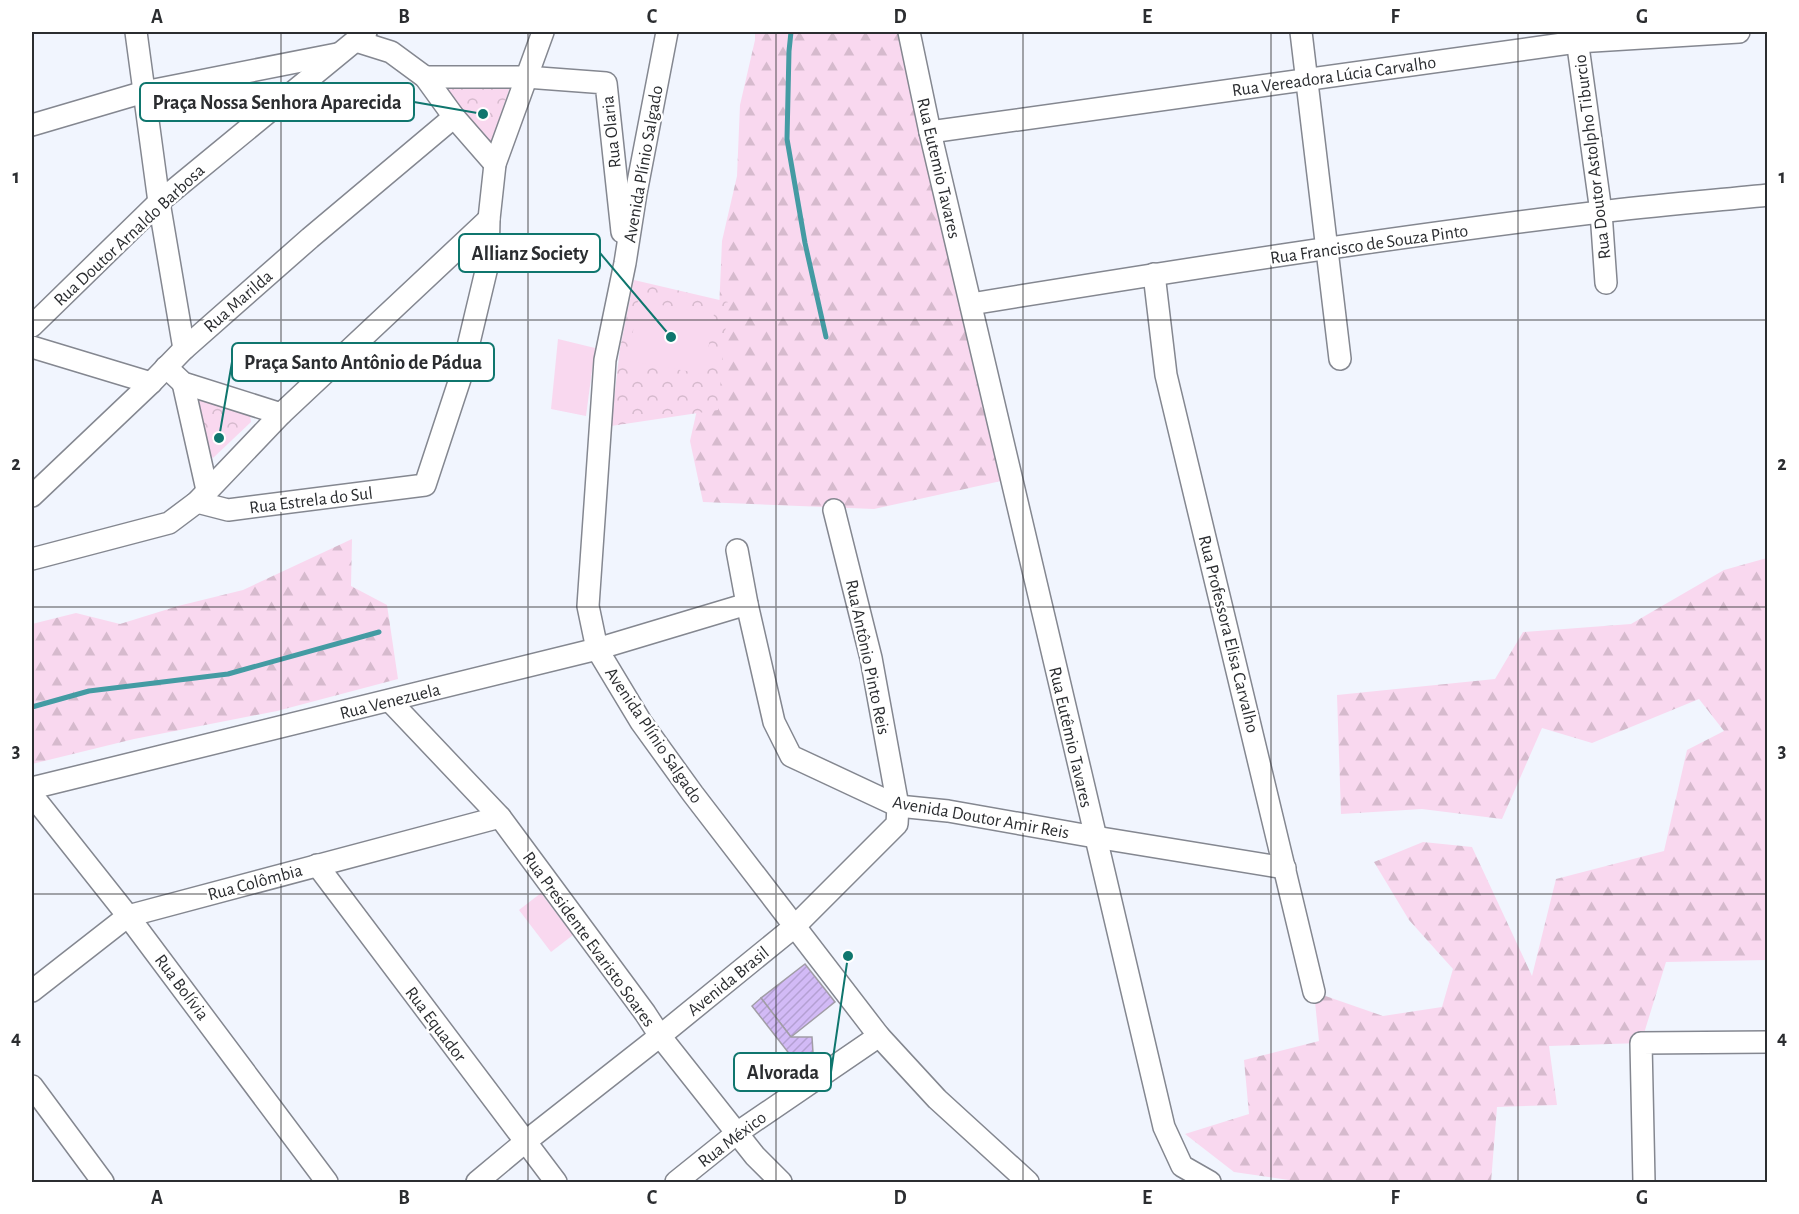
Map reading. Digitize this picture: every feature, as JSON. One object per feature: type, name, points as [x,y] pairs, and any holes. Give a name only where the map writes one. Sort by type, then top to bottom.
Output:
[{"type":"street","points":[[136,32],[159,202],[184,348]]},
{"type":"street","points":[[378,32],[391,52],[425,77],[454,117],[495,165]]},
{"type":"street","points":[[32,559],[169,522],[202,496],[281,414],[489,219],[495,165],[543,32]]},
{"type":"street","name":"Avenida Plínio Salgado","points":[[667,32],[605,360],[588,606],[597,649],[641,722],[794,927],[879,1036],[937,1099],[1028,1182]]},
{"type":"street","name":"Rua Eutemio Tavares","points":[[909,32],[971,304]]},
{"type":"street","points":[[1301,32],[1340,359]]},
{"type":"street","name":"Rua Vereadora Lúcia Carvalho","points":[[930,132],[1308,80],[1577,37],[1739,32]]},
{"type":"street","name":"Rua Doutor Astolpho Tiburcio","points":[[1577,37],[1601,212],[1606,283]]},
{"type":"street","points":[[32,126],[144,92],[351,41],[391,52]]},
{"type":"street","name":"Rua Doutor Arnaldo Barbosa","points":[[32,326],[159,202],[351,41]]},
{"type":"street","points":[[425,77],[526,77]]},
{"type":"street","name":"Rua Olaria","points":[[526,77],[606,82],[625,263]]},
{"type":"street","name":"Rua Marilda","points":[[32,496],[151,383],[184,348],[454,117]]},
{"type":"street","name":"Rua Francisco de Souza Pinto","points":[[971,304],[1327,249],[1601,212],[1767,195]]},
{"type":"street","name":"Rua Estrela do Sul","points":[[202,496],[228,510],[425,485],[461,376],[486,274],[489,219]]},
{"type":"street","name":"Rua Professora Elisa Carvalho","points":[[1154,274],[1166,375],[1314,992]]},
{"type":"street","name":"Rua Eutêmio Tavares","points":[[971,304],[1164,1127],[1182,1166],[1210,1182]]},
{"type":"street","points":[[32,347],[151,383]]},
{"type":"street","points":[[166,367],[183,383],[281,414]]},
{"type":"street","points":[[183,383],[202,496]]},
{"type":"street","name":"Rua Antônio Pinto Reis","points":[[834,510],[871,658],[898,806]]},
{"type":"street","name":"Avenida Doutor Amir Reis","points":[[737,550],[774,722],[791,756],[898,806],[948,811],[1285,868]]},
{"type":"street","name":"Rua Venezuela","points":[[32,788],[597,649],[747,604]]},
{"type":"street","name":"Rua Presidente Evaristo Soares","points":[[390,701],[500,817],[645,1012],[660,1036],[755,1156],[781,1182]]},
{"type":"street","name":"Rua Bolívia","points":[[32,795],[128,916],[327,1182]]},
{"type":"street","name":"Avenida Brasil","points":[[477,1182],[794,927],[897,824],[898,806]]},
{"type":"street","name":"Rua Colômbia","points":[[32,991],[128,916],[500,817]]},
{"type":"street","name":"Rua Equador","points":[[317,865],[556,1182]]},
{"type":"street","name":"Rua México","points":[[676,1182],[737,1133],[879,1036]]},
{"type":"street","points":[[1644,1182],[1641,1042],[1767,1042]]},
{"type":"street","points":[[32,1086],[103,1182]]},
{"type":"green space","points":[[755,32],[902,32],[1001,481],[874,509],[703,502],[690,441],[719,311],[722,241],[737,176],[740,105]]},
{"type":"green space","points":[[511,84],[491,142],[441,86]]},
{"type":"green space","points":[[634,280],[728,302],[718,410],[611,426],[620,348]]},
{"type":"green space","points":[[638,301],[714,314],[704,374],[628,361]]},
{"type":"green space","points":[[558,339],[595,348],[586,416],[551,409]]},
{"type":"green space","points":[[198,398],[250,415],[251,422],[213,458],[205,453]]},
{"type":"green space","points":[[352,539],[351,586],[387,605],[398,679],[277,711],[134,739],[32,764],[32,624],[76,613],[120,624],[178,606],[243,590]]},
{"type":"green space","points":[[1767,558],[1767,960],[1666,962],[1641,1043],[1549,1046],[1557,1105],[1497,1107],[1491,1182],[1296,1181],[1234,1172],[1185,1134],[1249,1114],[1244,1060],[1319,1041],[1314,992],[1383,1016],[1442,1007],[1453,969],[1409,920],[1374,862],[1423,842],[1472,847],[1532,976],[1556,879],[1664,851],[1687,750],[1724,731],[1699,699],[1592,743],[1542,728],[1502,819],[1422,809],[1341,814],[1337,695],[1495,679],[1523,632],[1631,624],[1724,570]]},
{"type":"green space","points":[[541,893],[573,935],[551,952],[519,910]]},
{"type":"building","points":[[805,964],[835,1002],[791,1037],[761,998]]},
{"type":"building","points":[[761,998],[791,1037],[812,1037],[813,1053],[798,1065],[752,1006]]},
{"type":"waterway","points":[[791,32],[787,139],[805,243],[826,337]]},
{"type":"waterway","points":[[32,707],[89,691],[228,674],[379,632]]},
{"type":"place","name":"Praça Nossa Senhora Aparecida","points":[[483,114]]},
{"type":"place","name":"Allianz Society","points":[[671,337]]},
{"type":"place","name":"Praça Santo Antônio de Pádua","points":[[219,438]]},
{"type":"place","name":"Alvorada","points":[[848,956]]}]
